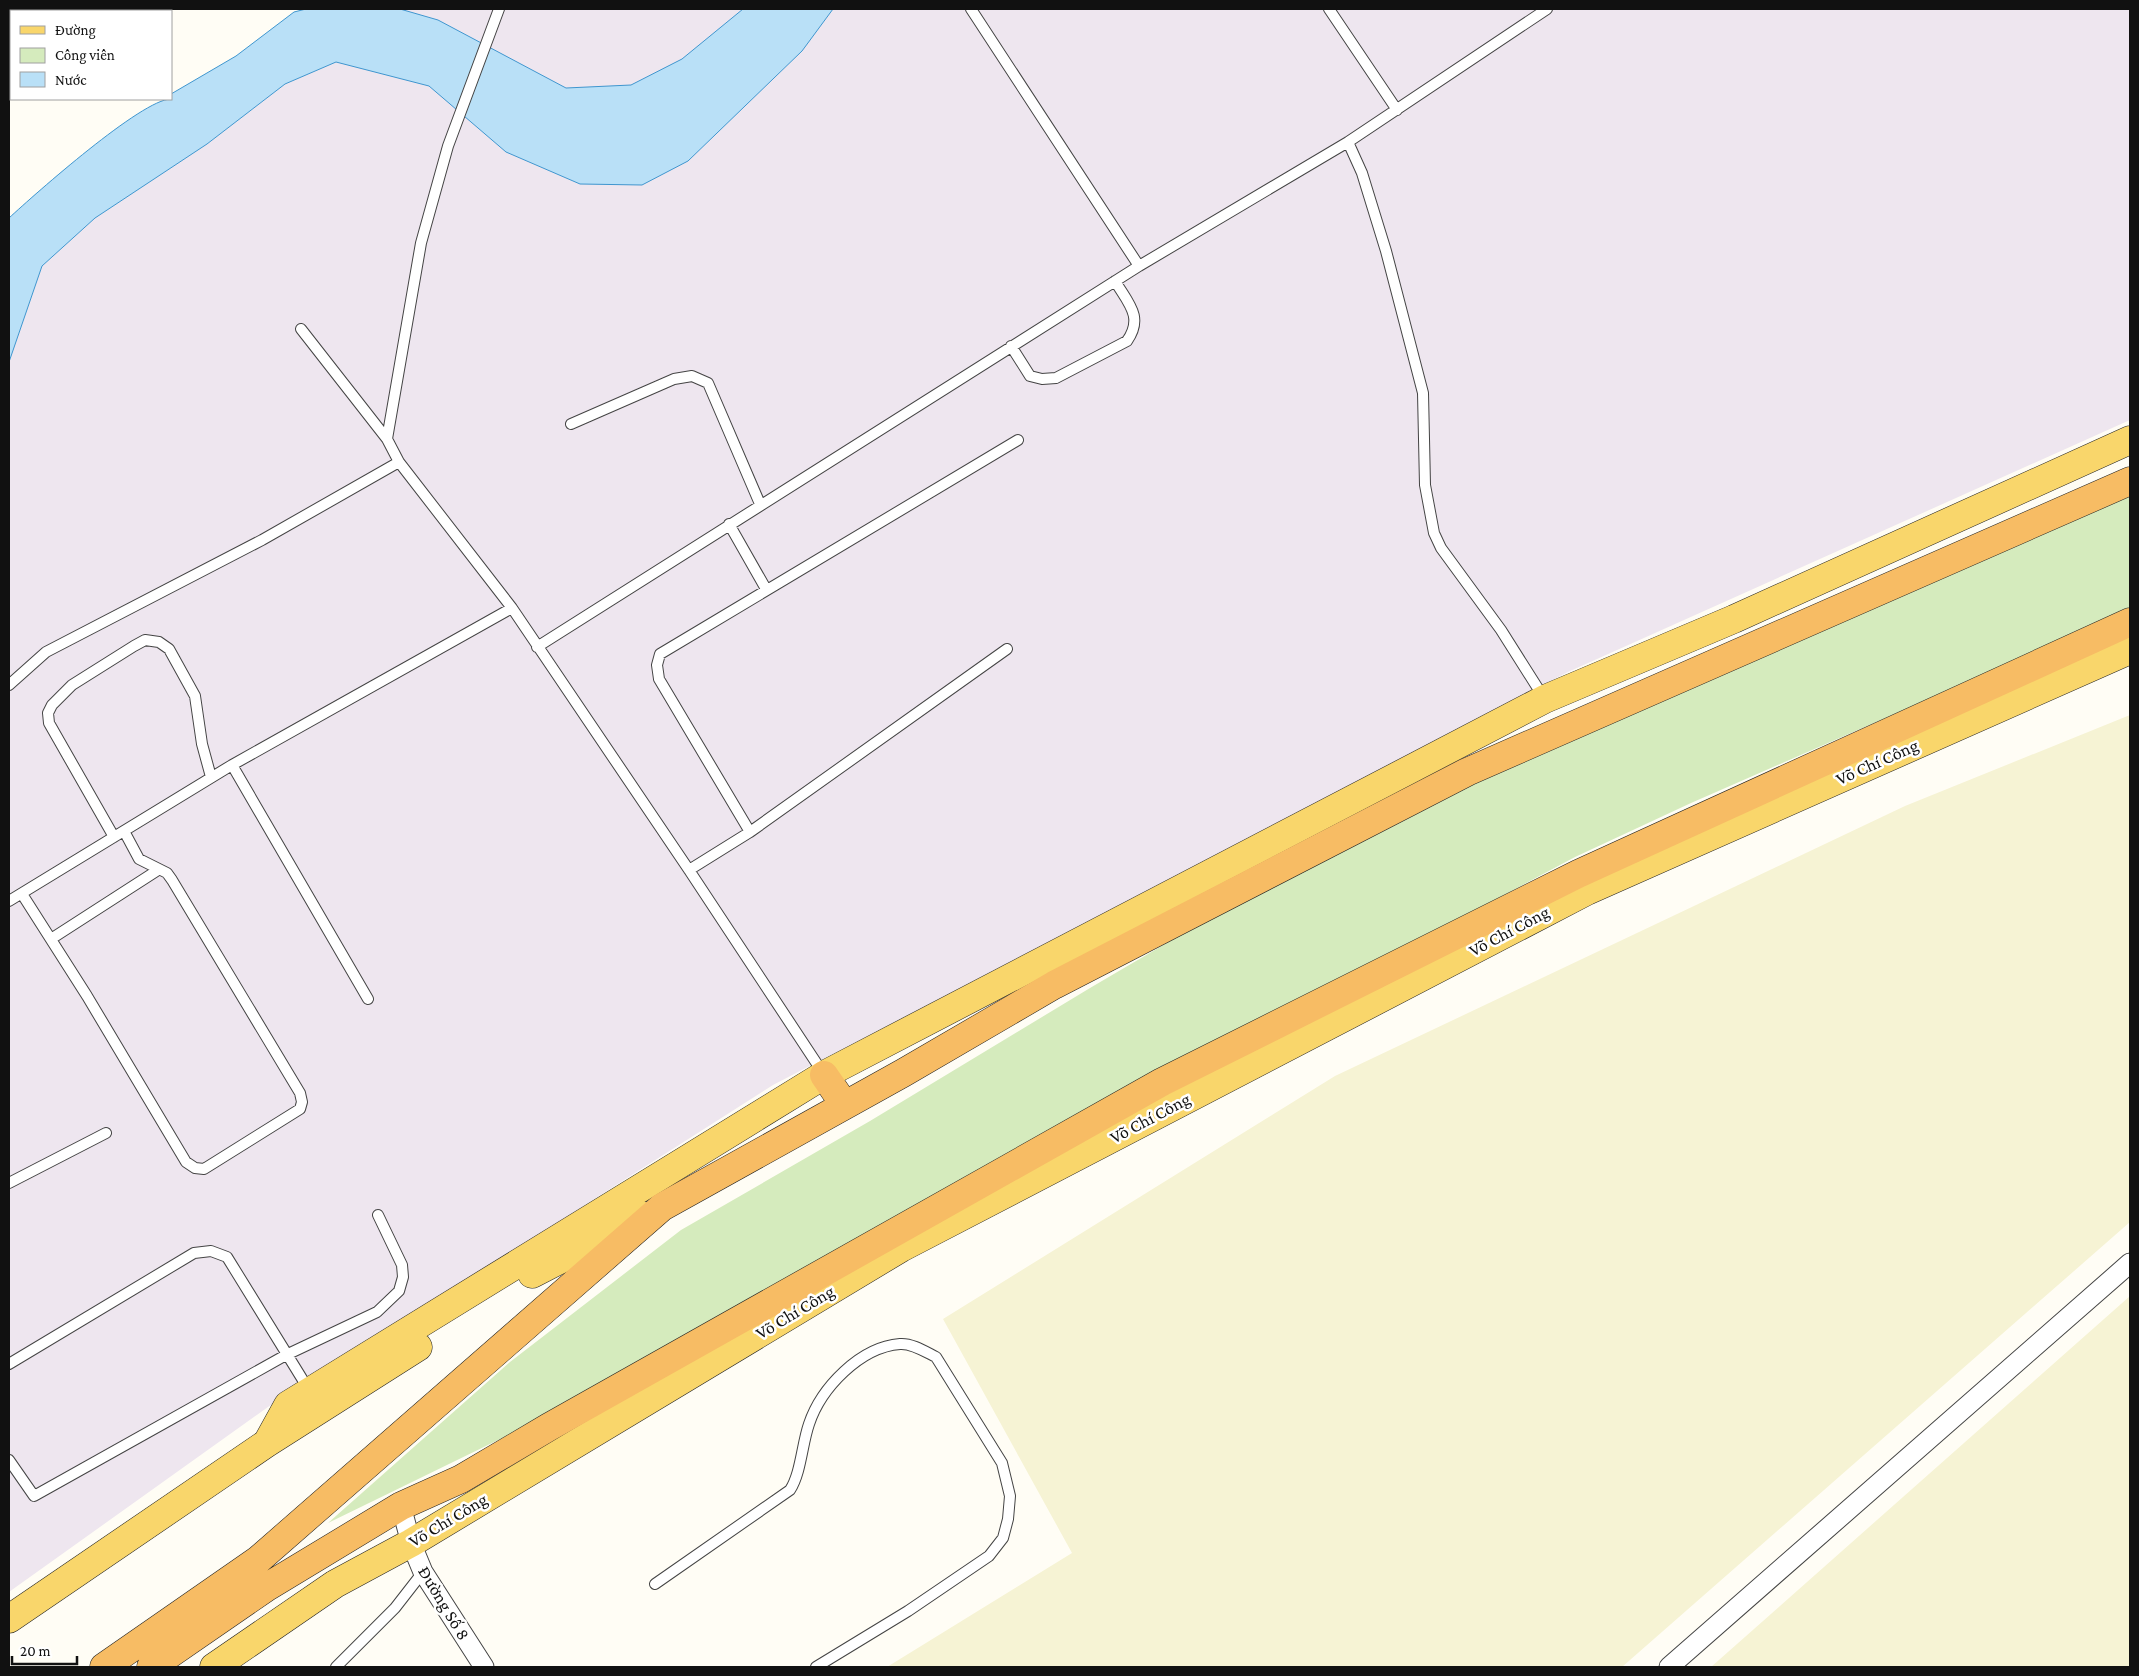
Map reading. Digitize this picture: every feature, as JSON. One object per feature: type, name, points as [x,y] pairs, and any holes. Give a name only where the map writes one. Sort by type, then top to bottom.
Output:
[{"type":"highway","points":[[104,1667],[258,1560],[662,1207],[1054,985],[1467,772],[2130,481]]},
{"type":"highway","name":"Võ Chí Công","points":[[151,1667],[267,1587],[401,1506],[461,1479],[549,1426],[872,1247],[1162,1082],[1578,874],[2130,622]]},
{"type":"highway","points":[[824,1075],[844,1104]]},
{"type":"main road","points":[[267,1443],[288,1406],[309,1392],[824,1075],[1545,700],[1734,619],[2130,440]]},
{"type":"main road","name":"Võ Chí Công","points":[[214,1667],[334,1584],[411,1543],[901,1248],[1578,895],[2130,650]]},
{"type":"main road","points":[[17,1613],[267,1443],[535,1272],[662,1207]]},
{"type":"street","points":[[1669,1667],[2130,1263]]},
{"type":"street","name":"Đường Số 8","points":[[401,1506],[411,1543],[423,1572],[484,1667]]},
{"type":"lane","points":[[971,9],[1138,266]]},
{"type":"lane","points":[[1329,9],[1397,110]]},
{"type":"lane","points":[[538,647],[760,504],[1138,266],[1348,142],[1547,9]]},
{"type":"lane","points":[[387,439],[421,244],[448,146],[498,11]]},
{"type":"lane","points":[[1348,142],[1362,173],[1386,251],[1423,394],[1425,484],[1434,533],[1442,548],[1501,630],[1545,700]]},
{"type":"lane","points":[[1011,346],[1030,376],[1042,379],[1056,378],[1127,341],[1135,330],[1135,316],[1115,281]]},
{"type":"lane","points":[[301,329],[387,439],[399,462],[512,608],[689,870],[824,1075]]},
{"type":"lane","points":[[571,424],[674,379],[692,376],[708,383],[760,504]]},
{"type":"lane","points":[[750,832],[659,679],[657,665],[660,654],[1018,440]]},
{"type":"lane","points":[[9,685],[46,652],[262,540],[399,462]]},
{"type":"lane","points":[[729,524],[766,590]]},
{"type":"lane","points":[[9,902],[211,777],[512,608]]},
{"type":"lane","points":[[114,837],[50,723],[48,713],[52,705],[72,685],[145,640],[159,642],[169,649],[196,696],[202,744],[211,777]]},
{"type":"lane","points":[[689,870],[750,832],[1007,649]]},
{"type":"lane","points":[[232,765],[368,999]]},
{"type":"lane","points":[[22,894],[186,1162],[195,1168],[204,1168],[300,1109],[302,1102],[300,1093],[172,880],[166,873],[139,859],[124,831]]},
{"type":"lane","points":[[51,939],[158,870]]},
{"type":"lane","points":[[9,1183],[106,1133]]},
{"type":"lane","points":[[9,1460],[34,1496],[286,1355],[378,1312],[399,1291],[403,1276],[402,1265],[378,1214]]},
{"type":"lane","points":[[9,1364],[194,1253],[211,1251],[227,1257],[309,1392]]},
{"type":"lane","points":[[655,1584],[790,1490],[796,1480],[806,1435],[816,1407],[837,1377],[871,1353],[901,1344],[920,1349],[936,1357],[1002,1463],[1010,1496],[1008,1519],[1003,1538],[989,1556],[908,1611],[816,1667]]},
{"type":"lane","points":[[336,1667],[395,1608],[423,1572]]},
{"type":"shaded area","points":[[350,9],[2130,9],[2130,420],[1568,672],[773,1085],[268,1407],[9,1592],[9,362],[42,266],[95,218],[207,144],[285,84],[336,62]]},
{"type":"shaded area","points":[[2130,715],[2130,1222],[1622,1667],[887,1667],[1072,1553],[943,1319],[1335,1076],[1905,806]]},
{"type":"shaded area","points":[[2130,1296],[2130,1667],[1711,1667]]},
{"type":"green space","points":[[2130,493],[2130,611],[1691,803],[1575,857],[901,1218],[607,1387],[328,1523],[510,1362],[681,1230],[870,1121],[1252,893],[1515,760]]},
{"type":"water","points":[[306,9],[400,9],[438,20],[566,88],[631,85],[682,59],[743,9],[833,9],[802,51],[688,161],[642,185],[580,184],[506,152],[429,86],[336,62],[285,84],[207,144],[95,218],[42,266],[9,362],[9,218],[41,189],[114,130],[157,103],[172,100],[172,93],[236,56],[294,12]]}]
